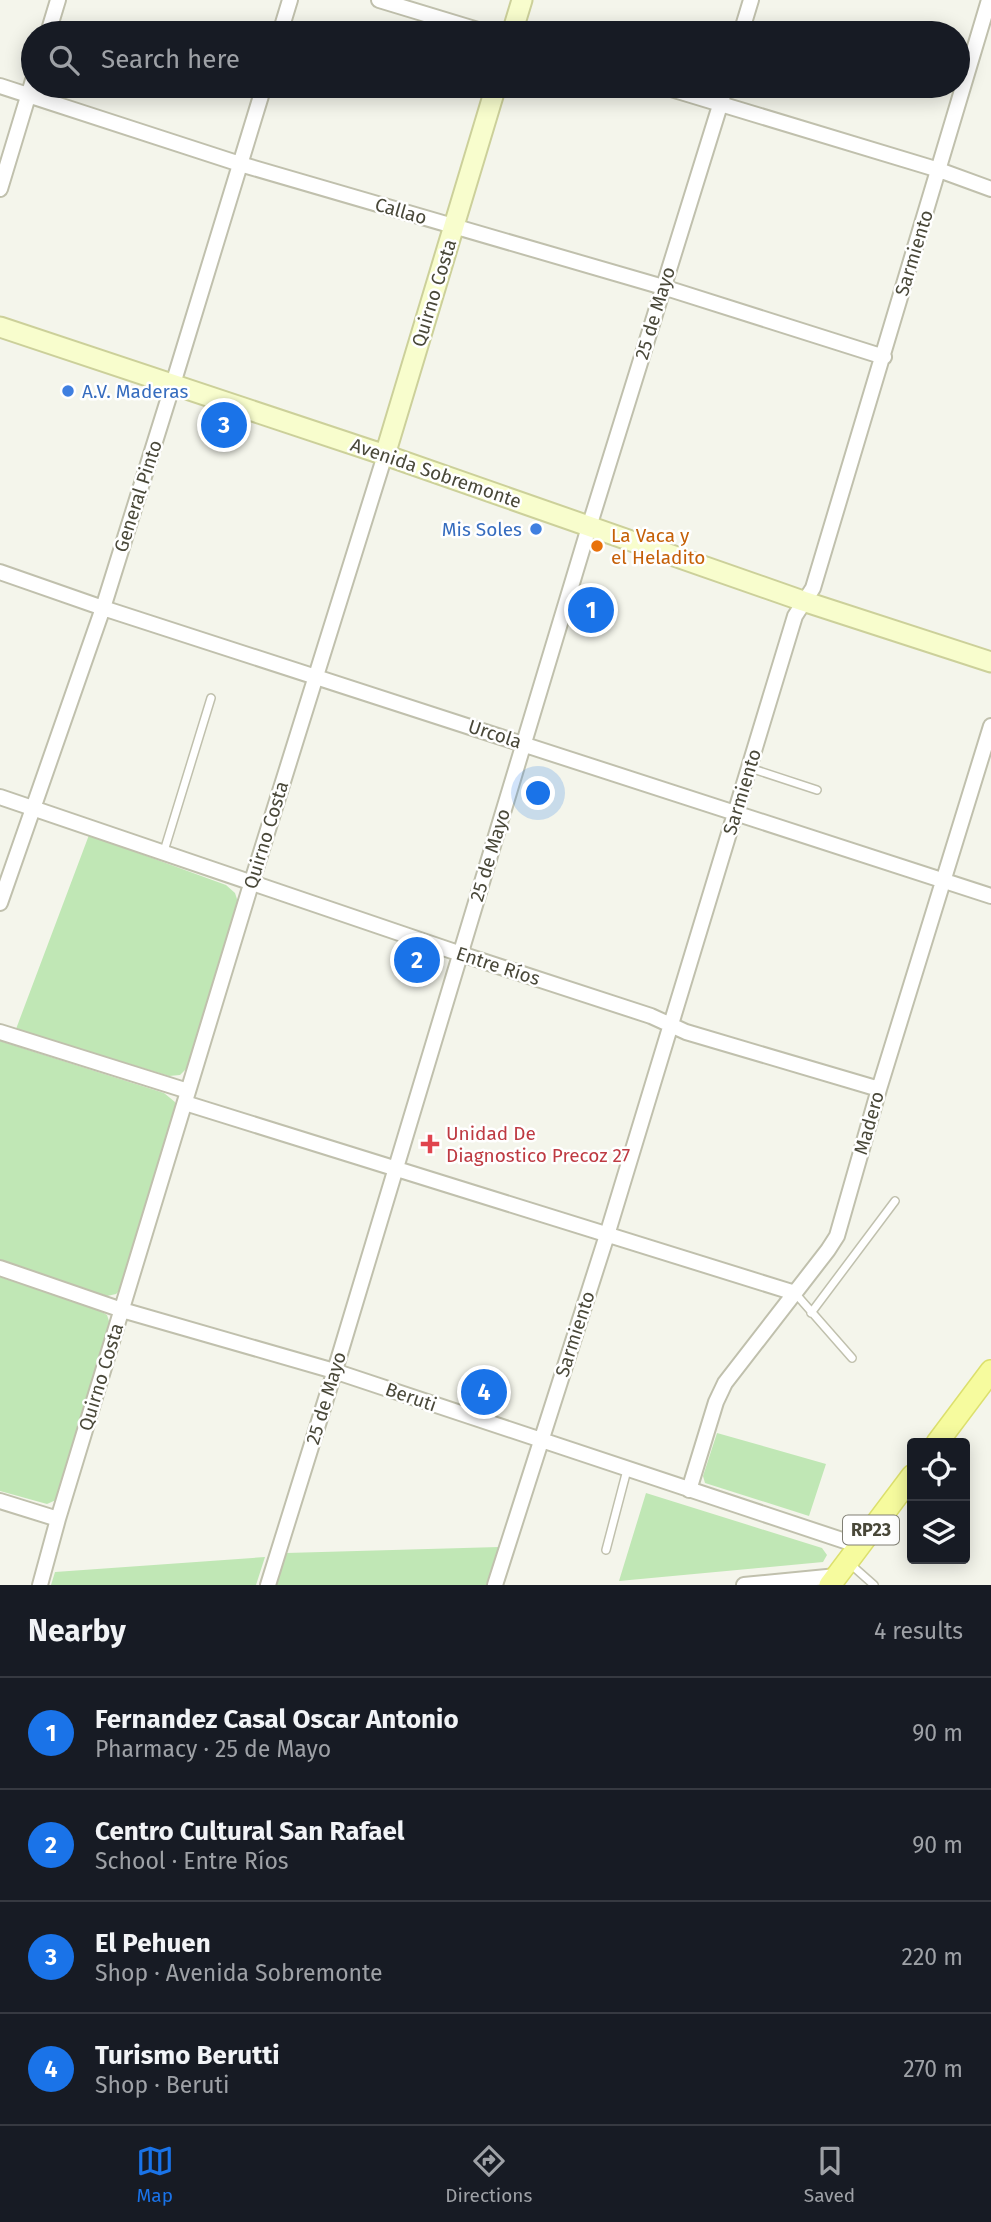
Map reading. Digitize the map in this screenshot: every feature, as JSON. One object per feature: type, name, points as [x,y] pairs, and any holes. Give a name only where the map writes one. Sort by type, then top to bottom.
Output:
[{"type":"main road","points":[[516,21],[522,0]]},
{"type":"main road","name":"Quirno Costa","points":[[385,455],[492,98]]},
{"type":"main road","name":"Avenida Sobremonte","points":[[0,327],[385,455],[803,601],[991,662]]},
{"type":"main road","points":[[940,1438],[991,1371]]},
{"type":"main road","name":"RP23","points":[[844,1567],[907,1483]]},
{"type":"street","points":[[52,21],[58,0]]},
{"type":"street","points":[[284,21],[290,0]]},
{"type":"street","points":[[379,0],[448,21]]},
{"type":"street","points":[[745,21],[751,0]]},
{"type":"street","name":"Sarmiento","points":[[970,65],[989,0]]},
{"type":"street","name":"Callao","points":[[0,86],[21,93]]},
{"type":"street","points":[[0,190],[28,98]]},
{"type":"street","name":"Callao","points":[[38,98],[240,164],[663,287],[884,356]]},
{"type":"street","name":"General Pinto","points":[[0,903],[103,608],[260,98]]},
{"type":"street","points":[[700,98],[939,170],[991,189]]},
{"type":"street","name":"25 de Mayo","points":[[268,1585],[722,98]]},
{"type":"street","name":"Sarmiento","points":[[495,1585],[607,1235],[795,616],[813,588],[960,98]]},
{"type":"street","name":"Quirno Costa","points":[[40,1585],[186,1097],[385,455]]},
{"type":"street","name":"Urcola","points":[[0,572],[103,608],[991,896]]},
{"type":"street","name":"Madero","points":[[688,1490],[716,1402],[725,1383],[837,1236],[879,1089],[991,726]]},
{"type":"street","name":"Entre Ríos","points":[[0,797],[651,1016],[687,1032],[879,1089]]},
{"type":"street","points":[[0,1032],[395,1169],[795,1293]]},
{"type":"street","name":"Beruti","points":[[0,1268],[122,1310],[334,1371],[688,1490],[844,1567]]},
{"type":"street","points":[[0,1501],[58,1519]]},
{"type":"street","points":[[744,1585],[844,1567]]},
{"type":"lane","points":[[164,851],[211,698]]},
{"type":"lane","points":[[749,768],[817,790]]},
{"type":"lane","points":[[811,1313],[895,1201]]},
{"type":"lane","points":[[795,1293],[852,1358]]},
{"type":"lane","points":[[606,1550],[627,1470]]},
{"type":"lane","points":[[844,1567],[874,1585]]},
{"type":"green space","points":[[89,835],[226,885],[235,893],[239,905],[187,1068],[180,1075],[169,1076],[16,1029]]},
{"type":"green space","points":[[0,1041],[164,1093],[175,1102],[175,1115],[123,1287],[116,1294],[107,1296],[0,1261]]},
{"type":"green space","points":[[0,1277],[99,1310],[107,1315],[110,1324],[62,1489],[56,1500],[47,1504],[0,1491]]},
{"type":"green space","points":[[717,1433],[826,1464],[809,1516],[705,1483],[703,1476]]},
{"type":"green space","points":[[646,1493],[822,1548],[827,1555],[823,1562],[619,1581]]},
{"type":"green space","points":[[499,1547],[486,1585],[276,1585],[286,1553]]},
{"type":"green space","points":[[265,1557],[256,1585],[51,1585],[55,1572]]},
{"type":"place","name":"A.V. Maderas","points":[[68,391]]},
{"type":"place","name":"El Pehuen","points":[[224,425]]},
{"type":"place","name":"Mis Soles","points":[[536,529]]},
{"type":"place","name":"La Vaca y el Heladito","points":[[597,546]]},
{"type":"place","name":"Fernandez Casal Oscar Antonio","points":[[591,610]]},
{"type":"place","name":"Centro Cultural San Rafael","points":[[417,960]]},
{"type":"place","name":"Unidad De Diagnostico Precoz 27","points":[[430,1144]]},
{"type":"place","name":"Turismo Berutti","points":[[484,1392]]}]
